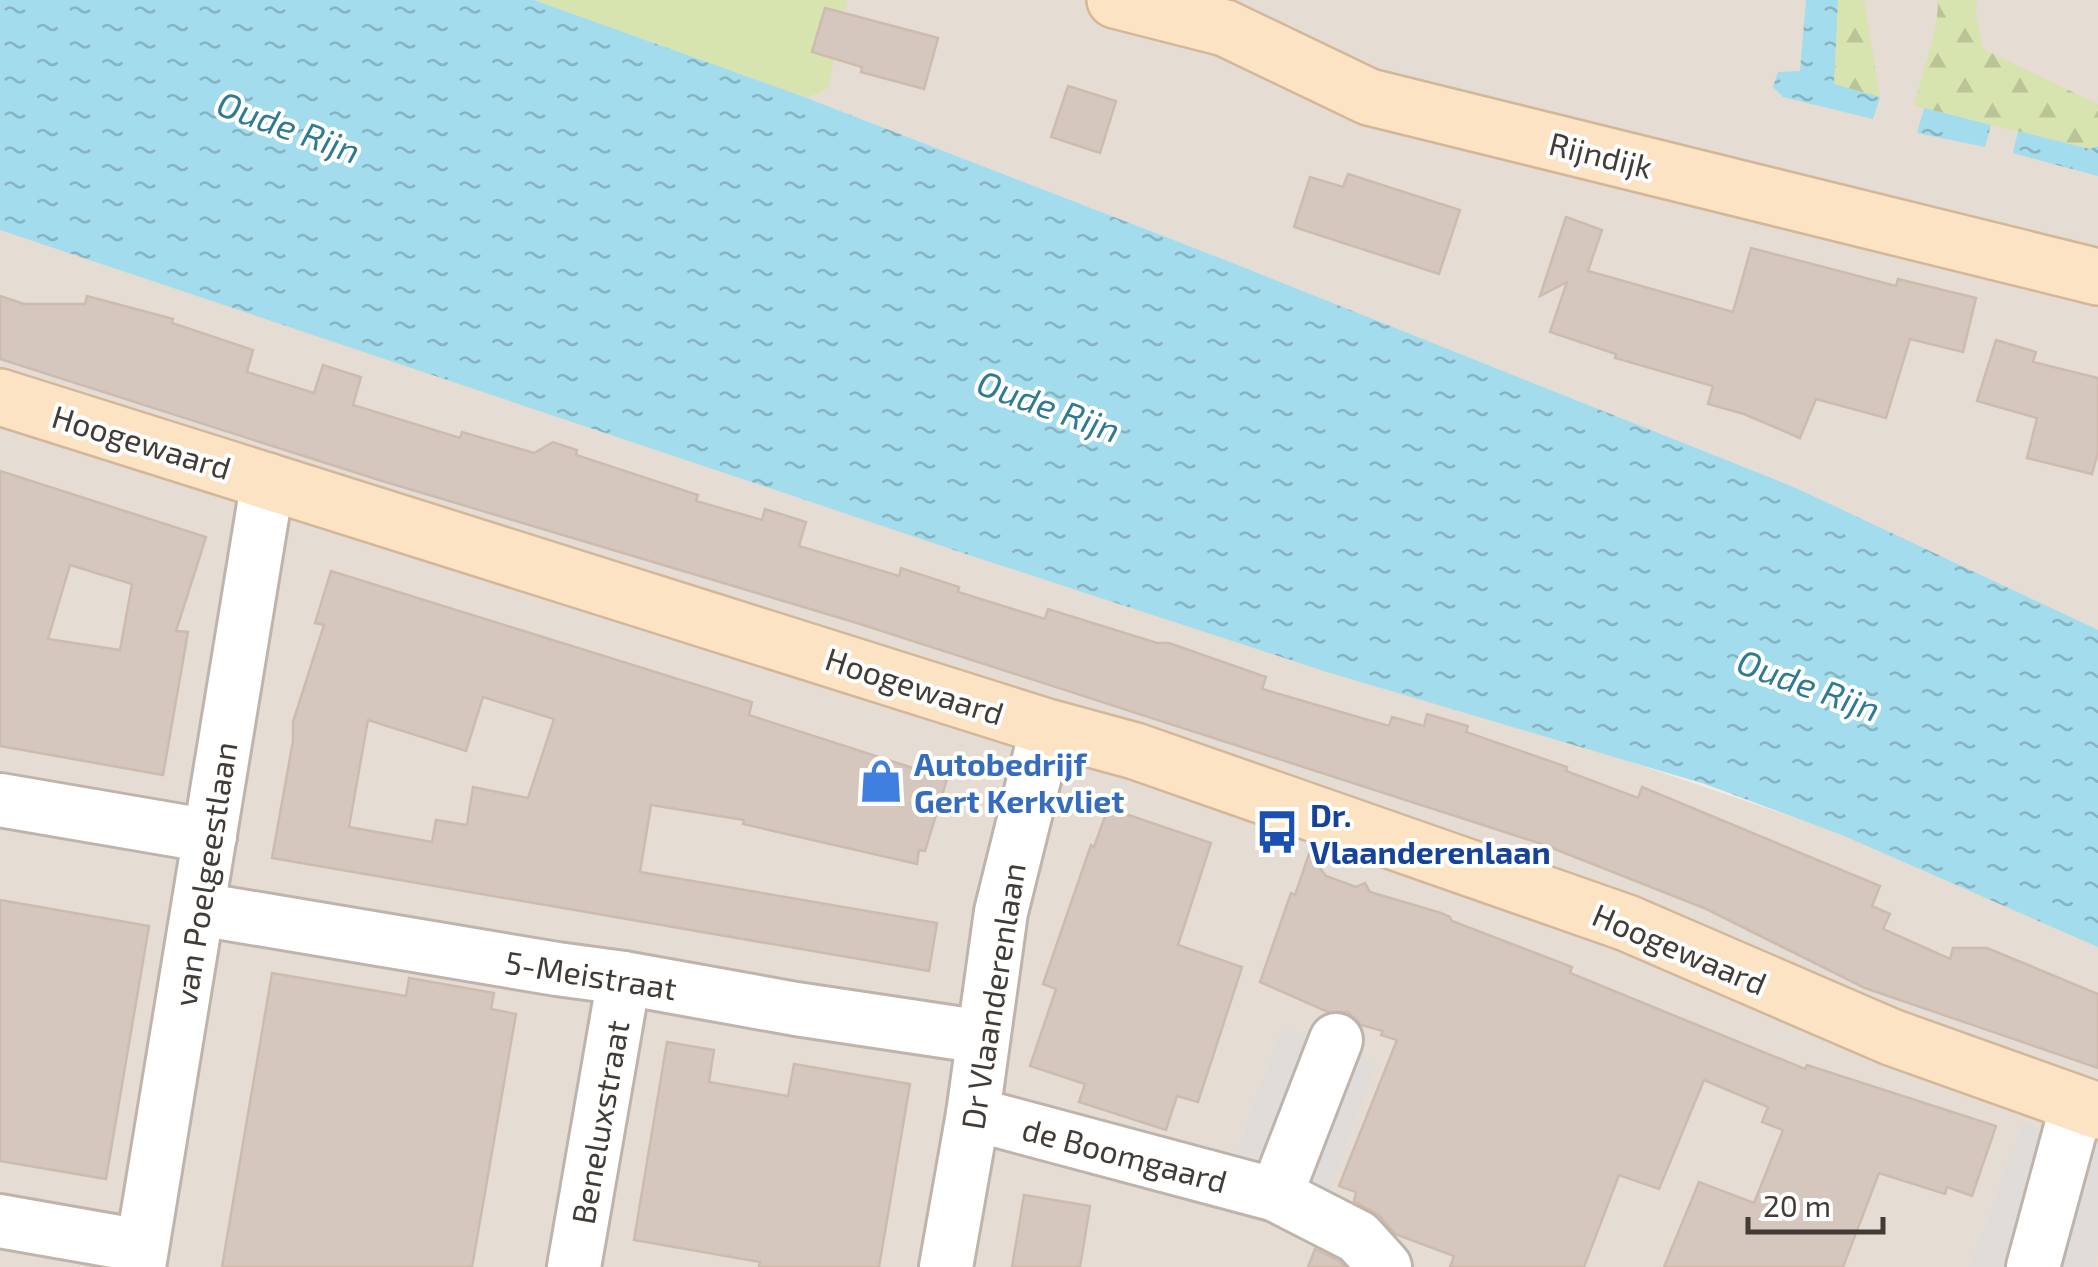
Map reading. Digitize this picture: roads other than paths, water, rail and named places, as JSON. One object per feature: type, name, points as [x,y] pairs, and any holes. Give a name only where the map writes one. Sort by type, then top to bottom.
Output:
[{"type":"street","name":"Rijndijk","points":[[1115,0],[1225,28],[1369,97],[2098,277]]},
{"type":"street","name":"Hoogewaard","points":[[0,397],[1047,727],[1135,751],[1627,923],[1891,1037],[2088,1108]]},
{"type":"street","name":"van Poelgeestlaan","points":[[141,1257],[268,480]]},
{"type":"street","name":"Dr Vlaanderenlaan","points":[[946,1267],[973,1114],[1001,912],[1047,727]]},
{"type":"street","points":[[0,800],[210,836]]},
{"type":"street","name":"5-Meistraat","points":[[199,909],[983,1037]]},
{"type":"street","name":"Beneluxstraat","points":[[574,1267],[624,978]]},
{"type":"street","points":[[1276,1195],[1336,1040]]},
{"type":"street","points":[[2033,1267],[2088,1108]]},
{"type":"street","name":"de Boomgaard","points":[[973,1114],[1276,1195],[1358,1237],[1385,1267]]},
{"type":"street","points":[[0,1221],[141,1257]]},
{"type":"water","name":"Oude Rijn","points":[[0,0],[534,0],[807,98],[1796,488],[2098,630],[2098,947],[1842,835],[1705,784],[1327,672],[0,230]]},
{"type":"water","points":[[1806,0],[1838,0],[1834,84],[1880,97],[1873,119],[1783,97],[1773,87],[1778,72],[1800,71]]},
{"type":"water","points":[[1924,108],[1991,125],[1985,147],[1917,133]]},
{"type":"water","points":[[2018,131],[2090,149],[2098,146],[2098,176],[2013,153]]},
{"type":"place","name":"Autobedrijf Gert Kerkvliet","points":[[881,781]]},
{"type":"place","name":"Dr. Vlaanderenlaan","points":[[1277,832]]}]
